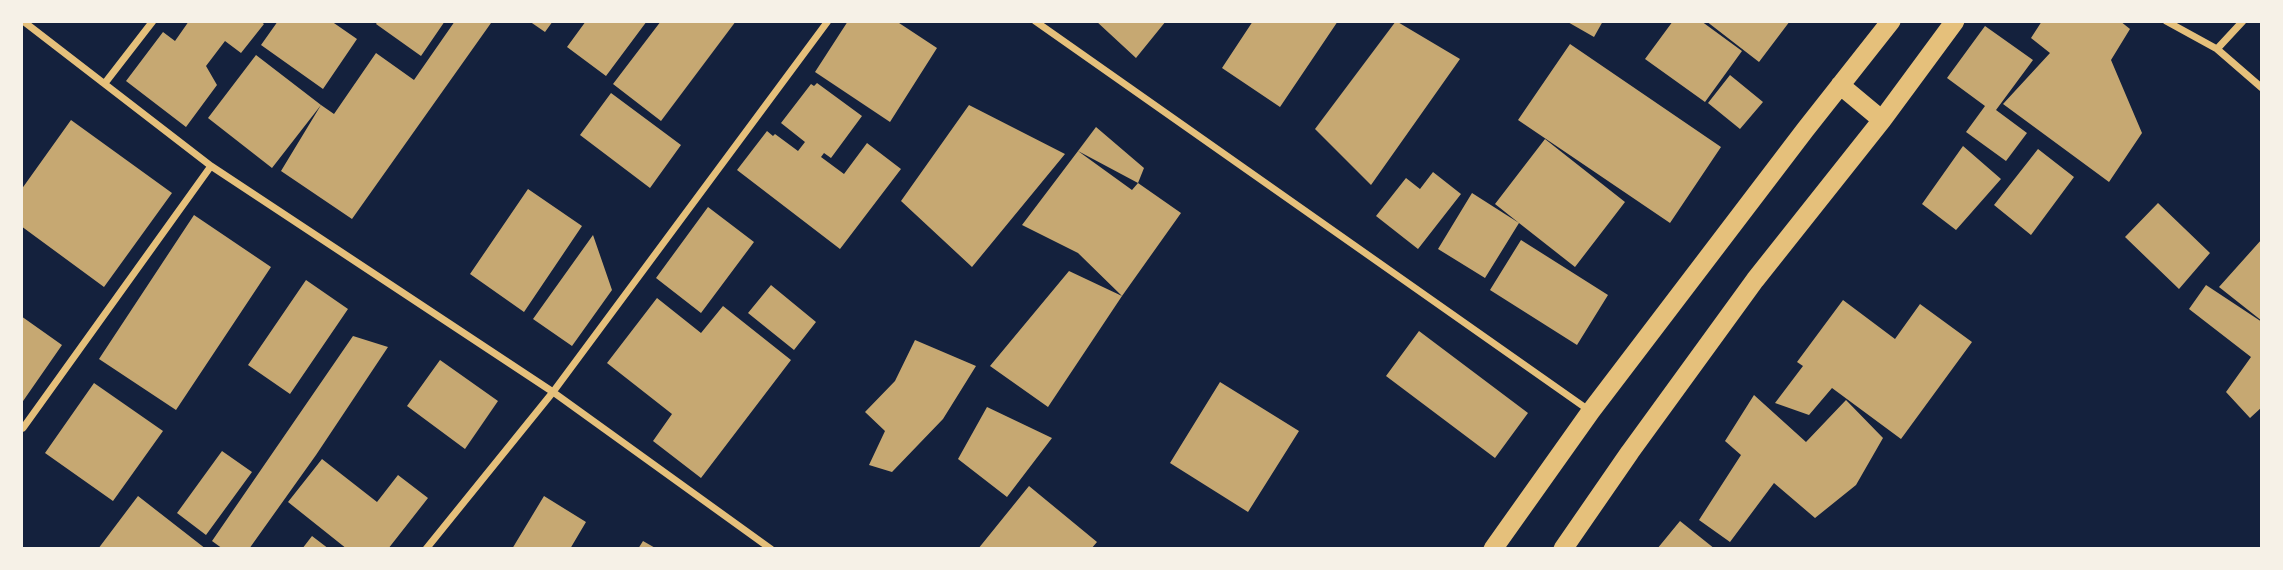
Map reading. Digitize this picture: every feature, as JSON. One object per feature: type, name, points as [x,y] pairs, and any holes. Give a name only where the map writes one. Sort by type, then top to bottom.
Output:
[{"type":"highway","points":[[1493,549],[1591,411],[1891,21]]},
{"type":"highway","points":[[1563,549],[1755,280],[1882,120],[1955,21]]},
{"type":"highway","points":[[1840,85],[1882,120]]},
{"type":"street","points":[[23,21],[211,166],[553,393],[771,549]]},
{"type":"street","points":[[105,83],[153,21]]},
{"type":"street","points":[[426,549],[553,393],[828,21]]},
{"type":"street","points":[[1035,21],[1591,411]]},
{"type":"street","points":[[2166,21],[2217,49],[2262,88]]},
{"type":"street","points":[[2217,49],[2243,21]]},
{"type":"street","points":[[23,428],[211,166]]},
{"type":"building","points":[[189,21],[260,21],[264,24],[241,53],[225,41],[206,66],[217,85],[186,127],[126,81],[163,32],[175,41]]},
{"type":"building","points":[[278,21],[331,21],[357,39],[323,89],[261,45]]},
{"type":"building","points":[[378,21],[445,21],[421,56],[376,24]]},
{"type":"building","points":[[455,21],[491,23],[352,219],[281,171],[321,105],[334,114],[376,53],[414,80]]},
{"type":"building","points":[[529,21],[553,21],[545,32]]},
{"type":"building","points":[[586,21],[647,21],[606,76],[567,47]]},
{"type":"building","points":[[661,21],[736,21],[661,121],[613,84]]},
{"type":"building","points":[[848,21],[896,21],[937,48],[890,122],[815,72]]},
{"type":"building","points":[[1096,21],[1166,21],[1136,58]]},
{"type":"building","points":[[1253,21],[1338,21],[1280,107],[1222,68]]},
{"type":"building","points":[[1396,21],[1460,59],[1371,185],[1315,129]]},
{"type":"building","points":[[1566,21],[1603,21],[1594,37]]},
{"type":"building","points":[[1673,21],[1701,21],[1742,51],[1705,102],[1645,59]]},
{"type":"building","points":[[1706,21],[1790,21],[1759,62]]},
{"type":"building","points":[[2042,21],[2120,21],[2130,29],[2111,60],[2142,133],[2109,182],[2003,104],[2050,53],[2031,38]]},
{"type":"building","points":[[1985,26],[2033,60],[1996,110],[2027,133],[2006,161],[1966,132],[1985,106],[1947,78]]},
{"type":"building","points":[[1570,44],[1721,147],[1670,223],[1518,120]]},
{"type":"building","points":[[256,55],[321,105],[272,168],[208,118]]},
{"type":"building","points":[[1730,75],[1763,102],[1740,129],[1708,103]]},
{"type":"building","points":[[817,83],[862,116],[831,158],[824,153],[821,157],[844,174],[867,143],[901,169],[840,249],[737,170],[767,131],[798,151],[805,142],[781,123],[811,84],[814,86]]},
{"type":"building","points":[[611,93],[681,145],[650,188],[580,135]]},
{"type":"building","points":[[969,105],[1065,154],[972,267],[901,201]]},
{"type":"building","points":[[71,120],[172,193],[104,287],[21,226],[21,190]]},
{"type":"building","points":[[1096,127],[1144,168],[1138,183],[1078,151]]},
{"type":"building","points":[[1545,139],[1625,202],[1575,267],[1495,204]]},
{"type":"building","points":[[1963,146],[2001,179],[1956,230],[1922,204]]},
{"type":"building","points":[[2038,149],[2074,177],[2031,235],[1994,205]]},
{"type":"building","points":[[1078,151],[1132,190],[1138,183],[1181,213],[1122,296],[1078,253],[1022,225]]},
{"type":"building","points":[[1433,172],[1461,194],[1418,249],[1376,216],[1406,178],[1420,189]]},
{"type":"building","points":[[528,189],[582,226],[524,312],[470,274]]},
{"type":"building","points":[[1472,193],[1519,223],[1485,278],[1438,249]]},
{"type":"building","points":[[2158,203],[2210,253],[2179,289],[2125,237]]},
{"type":"building","points":[[708,207],[754,242],[701,313],[656,278]]},
{"type":"building","points":[[194,215],[271,267],[176,410],[99,359]]},
{"type":"building","points":[[593,235],[612,290],[572,346],[533,319]]},
{"type":"building","points":[[2262,239],[2262,321],[2219,287]]},
{"type":"building","points":[[1521,240],[1608,295],[1577,345],[1490,290]]},
{"type":"building","points":[[1069,271],[1122,296],[1048,407],[990,366]]},
{"type":"building","points":[[306,280],[348,309],[290,394],[248,365]]},
{"type":"building","points":[[771,285],[816,322],[794,350],[748,313]]},
{"type":"building","points":[[2206,285],[2262,322],[2262,407],[2250,418],[2226,392],[2251,357],[2189,309]]},
{"type":"building","points":[[657,298],[701,333],[723,306],[791,360],[701,478],[653,441],[672,414],[607,363]]},
{"type":"building","points":[[1843,300],[1895,339],[1920,304],[1972,342],[1901,439],[1832,388],[1809,415],[1775,403],[1803,366],[1797,362]]},
{"type":"building","points":[[21,316],[62,345],[21,404]]},
{"type":"building","points":[[1419,331],[1528,413],[1495,458],[1386,376]]},
{"type":"building","points":[[353,336],[388,347],[249,549],[223,549],[212,541]]},
{"type":"building","points":[[915,340],[976,366],[943,419],[892,472],[869,465],[885,431],[865,412],[895,381]]},
{"type":"building","points":[[440,360],[498,401],[465,449],[407,406]]},
{"type":"building","points":[[1220,382],[1299,431],[1248,512],[1170,463]]},
{"type":"building","points":[[94,383],[163,431],[113,501],[45,453]]},
{"type":"building","points":[[1754,395],[1806,442],[1846,400],[1883,438],[1856,485],[1815,518],[1774,483],[1730,542],[1699,520],[1741,455],[1725,441]]},
{"type":"building","points":[[987,407],[1052,438],[1007,497],[958,459]]},
{"type":"building","points":[[222,451],[252,472],[206,535],[177,513]]},
{"type":"building","points":[[322,459],[377,502],[398,475],[428,498],[388,549],[347,549],[288,502]]},
{"type":"building","points":[[1029,486],[1097,542],[1091,549],[978,549]]},
{"type":"building","points":[[138,496],[206,549],[98,549]]},
{"type":"building","points":[[544,496],[586,522],[570,549],[512,549]]},
{"type":"building","points":[[1680,521],[1715,549],[1657,549]]},
{"type":"building","points":[[312,536],[329,549],[302,549]]},
{"type":"building","points":[[643,541],[657,549],[638,549]]}]
